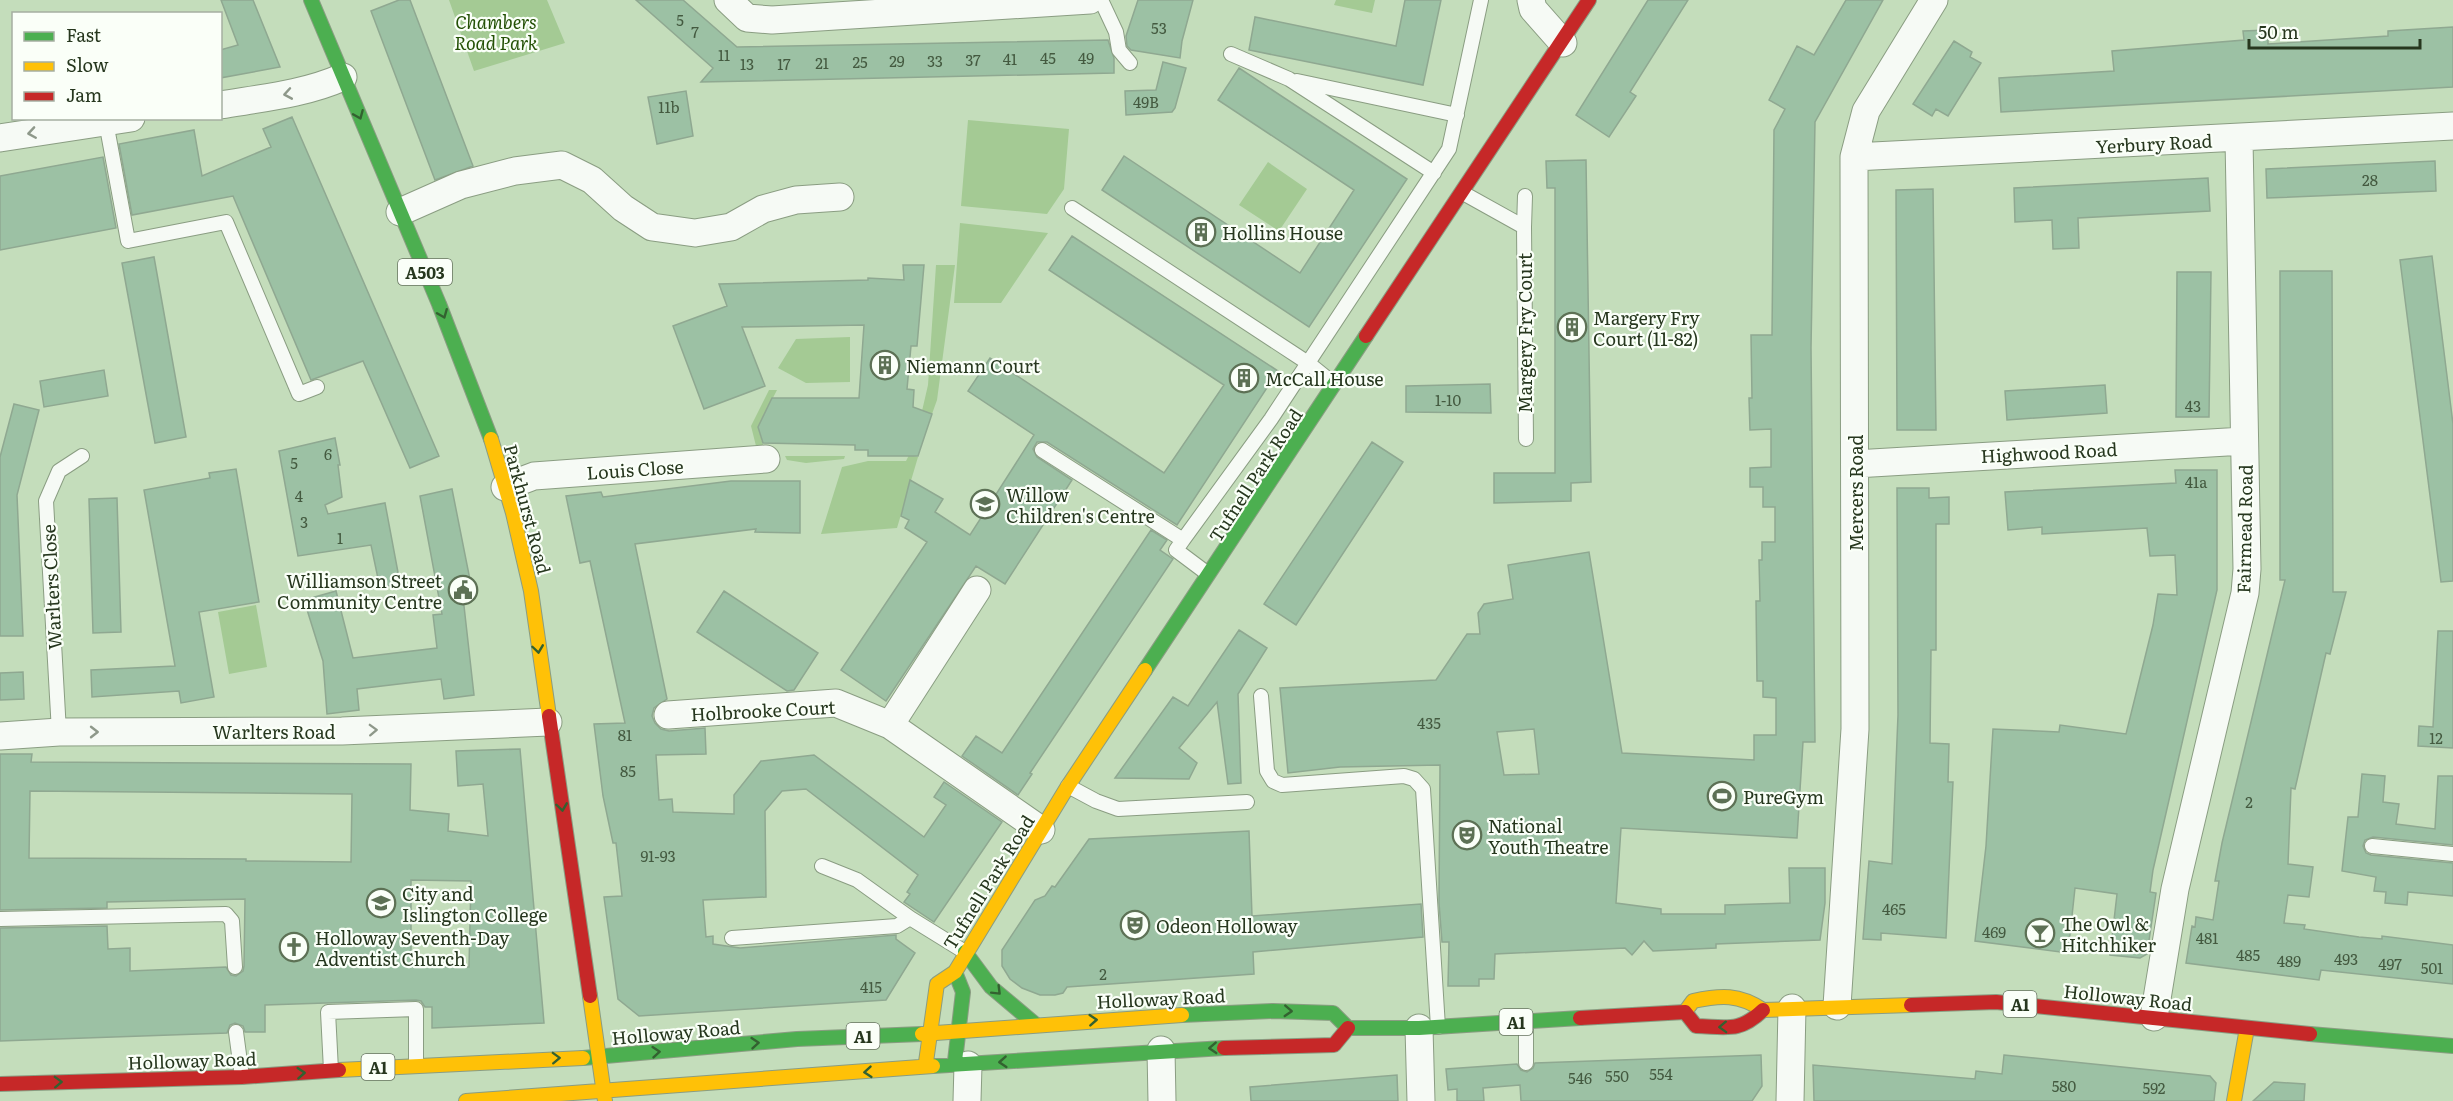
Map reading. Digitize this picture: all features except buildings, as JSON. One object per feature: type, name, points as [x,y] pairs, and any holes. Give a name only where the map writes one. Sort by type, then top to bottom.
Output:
[{"type":"main road","name":"Parkhurst Road","points":[[311,0],[466,372],[505,487],[531,591],[548,722],[598,1057]]},
{"type":"main road","name":"Tufnell Park Road","points":[[926,1067],[937,984],[955,972],[965,952],[1068,786],[1210,576],[1563,43],[1589,0]]},
{"type":"main road","points":[[965,952],[998,994],[1035,1024]]},
{"type":"main road","name":"Tufnell Park Road","points":[[955,972],[963,992],[957,1033],[961,1065]]},
{"type":"main road","name":"Holloway Road","points":[[0,1084],[242,1077],[416,1064],[598,1057],[797,1039],[957,1033],[1035,1024],[1273,1011],[1333,1013],[1348,1028],[1428,1027],[1685,1011],[1693,1001],[1708,998],[1745,998],[1763,1010],[1996,1002],[2247,1028],[2453,1046]]},
{"type":"main road","points":[[1685,1011],[1696,1026],[1731,1028],[1749,1024],[1763,1010]]},
{"type":"main road","name":"A1","points":[[466,1101],[604,1098],[926,1067],[1161,1050],[1334,1045],[1348,1028]]},
{"type":"main road","points":[[2234,1101],[2247,1028]]},
{"type":"main road","name":"A503","points":[[598,1057],[604,1098]]},
{"type":"street","points":[[728,0],[747,18],[772,20],[1090,0]]},
{"type":"street","points":[[1531,0],[1533,9],[1563,43]]},
{"type":"street","name":"Mercers Road","points":[[1837,1006],[1855,729],[1854,157],[1866,111],[1934,0]]},
{"type":"street","points":[[222,105],[324,86],[343,77]]},
{"type":"street","points":[[0,138],[118,120]]},
{"type":"street","name":"Yerbury Road","points":[[1854,157],[2239,139],[2453,126]]},
{"type":"street","name":"Fairmead Road","points":[[2154,1017],[2175,889],[2245,593],[2239,139]]},
{"type":"street","points":[[400,212],[461,185],[515,171],[562,165],[592,180],[623,208],[652,227],[695,233],[731,227],[764,209],[796,200],[840,197]]},
{"type":"street","name":"Highwood Road","points":[[1855,464],[2244,441]]},
{"type":"street","name":"Louis Close","points":[[505,487],[534,476],[766,459]]},
{"type":"street","points":[[890,725],[977,590]]},
{"type":"street","name":"Holbrooke Court","points":[[668,715],[836,703],[890,725],[1041,830]]},
{"type":"street","name":"Warlters Road","points":[[0,736],[59,732],[342,731],[548,722]]},
{"type":"street","points":[[1790,1101],[1792,1008]]},
{"type":"street","points":[[1421,1101],[1428,1027]]},
{"type":"street","points":[[1161,1050],[1162,1101]]},
{"type":"street","points":[[961,1065],[967,1101]]},
{"type":"lane","points":[[1101,0],[1116,32],[1119,50],[1130,63]]},
{"type":"lane","points":[[1210,576],[1176,550],[1308,363],[1449,149],[1481,0]]},
{"type":"lane","points":[[1231,54],[1289,79],[1434,173]]},
{"type":"lane","points":[[1289,79],[1457,115]]},
{"type":"lane","points":[[118,120],[128,241],[226,222],[299,394],[317,387]]},
{"type":"lane","name":"Margery Fry Court","points":[[1463,193],[1524,227]]},
{"type":"lane","name":"Margery Fry Court","points":[[1525,196],[1526,439]]},
{"type":"lane","points":[[1072,208],[1308,363],[1336,385]]},
{"type":"lane","points":[[1042,450],[1183,540]]},
{"type":"lane","name":"Warlters Close","points":[[59,732],[46,501],[59,471],[82,456]]},
{"type":"lane","points":[[1261,696],[1267,771],[1273,782],[1282,785],[1404,776],[1414,779],[1423,789],[1428,1027]]},
{"type":"lane","points":[[1068,786],[1096,801],[1118,809],[1247,802]]},
{"type":"lane","points":[[2372,846],[2453,854]]},
{"type":"lane","points":[[822,866],[857,880],[910,918],[965,952]]},
{"type":"lane","points":[[0,919],[226,914],[232,921],[235,967]]},
{"type":"lane","points":[[732,938],[897,926],[910,918]]},
{"type":"lane","points":[[332,1071],[328,1012],[416,1009],[416,1064]]},
{"type":"lane","points":[[1526,1022],[1526,1063]]},
{"type":"lane","points":[[236,1032],[242,1077]]},
{"type":"green space","name":"Chambers Road Park","points":[[449,0],[547,0],[565,43],[474,71]]},
{"type":"green space","points":[[1336,0],[1375,0],[1372,13],[1334,5]]},
{"type":"green space","points":[[968,120],[1069,129],[1064,189],[1047,214],[961,206]]},
{"type":"green space","points":[[1268,162],[1307,189],[1279,231],[1239,205]]},
{"type":"green space","points":[[960,223],[1048,233],[1001,303],[954,303]]},
{"type":"green space","points":[[936,265],[955,265],[937,400],[932,414],[922,411],[928,385]]},
{"type":"green space","points":[[850,337],[850,382],[806,383],[778,368],[796,339]]},
{"type":"green space","points":[[769,390],[777,390],[758,427],[763,445],[756,446],[751,426]]},
{"type":"green space","points":[[909,455],[918,457],[897,528],[821,534],[842,467],[868,461],[906,461]]},
{"type":"green space","points":[[785,456],[845,456],[844,459],[806,463],[787,460]]},
{"type":"green space","points":[[256,605],[267,667],[229,674],[218,612]]},
{"type":"traffic: fast","points":[[311,0],[439,304],[491,439]]},
{"type":"traffic: fast","points":[[1145,670],[1366,336]]},
{"type":"traffic: fast","points":[[965,952],[991,987],[1035,1024]]},
{"type":"traffic: fast","points":[[955,972],[963,992],[955,1061]]},
{"type":"traffic: fast","points":[[1182,1015],[1273,1011],[1333,1013],[1348,1028],[1419,1028],[1580,1018]]},
{"type":"traffic: fast","points":[[583,1058],[797,1039],[922,1034]]},
{"type":"traffic: fast","points":[[2310,1034],[2453,1046]]},
{"type":"traffic: fast","points":[[933,1066],[1224,1048]]},
{"type":"traffic: slow","points":[[491,439],[513,513],[531,591],[549,716]]},
{"type":"traffic: slow","points":[[926,1062],[937,984],[955,972],[1068,786],[1145,670]]},
{"type":"traffic: slow","points":[[590,996],[605,1101]]},
{"type":"traffic: slow","points":[[1685,1012],[1693,1001],[1721,997],[1746,1001],[1763,1010],[1911,1005]]},
{"type":"traffic: slow","points":[[922,1034],[1182,1015]]},
{"type":"traffic: slow","points":[[2234,1101],[2247,1028]]},
{"type":"traffic: slow","points":[[339,1070],[583,1058]]},
{"type":"traffic: slow","points":[[466,1101],[933,1066]]},
{"type":"traffic: jam","points":[[1366,336],[1589,0]]},
{"type":"traffic: jam","points":[[549,716],[590,996]]},
{"type":"traffic: jam","points":[[1911,1005],[1996,1002],[2310,1034]]},
{"type":"traffic: jam","points":[[1685,1012],[1696,1026],[1732,1027],[1747,1022],[1763,1010]]},
{"type":"traffic: jam","points":[[1580,1018],[1685,1012]]},
{"type":"traffic: jam","points":[[1224,1048],[1334,1045],[1348,1028]]},
{"type":"traffic: jam","points":[[0,1084],[242,1077],[339,1070]]},
{"type":"place","name":"Hollins House","points":[[1201,232]]},
{"type":"place","name":"Margery Fry Court (11-82)","points":[[1572,327]]},
{"type":"place","name":"Niemann Court","points":[[885,365]]},
{"type":"place","name":"McCall House","points":[[1244,378]]},
{"type":"place","name":"Willow Children's Centre","points":[[985,504]]},
{"type":"place","name":"Williamson Street Community Centre","points":[[463,590]]},
{"type":"place","name":"PureGym","points":[[1722,796]]},
{"type":"place","name":"National Youth Theatre","points":[[1467,835]]},
{"type":"place","name":"City and Islington College","points":[[381,903]]},
{"type":"place","name":"Odeon Holloway","points":[[1135,925]]},
{"type":"place","name":"The Owl & Hitchhiker","points":[[2040,933]]},
{"type":"place","name":"Holloway Seventh-Day Adventist Church","points":[[294,947]]}]
